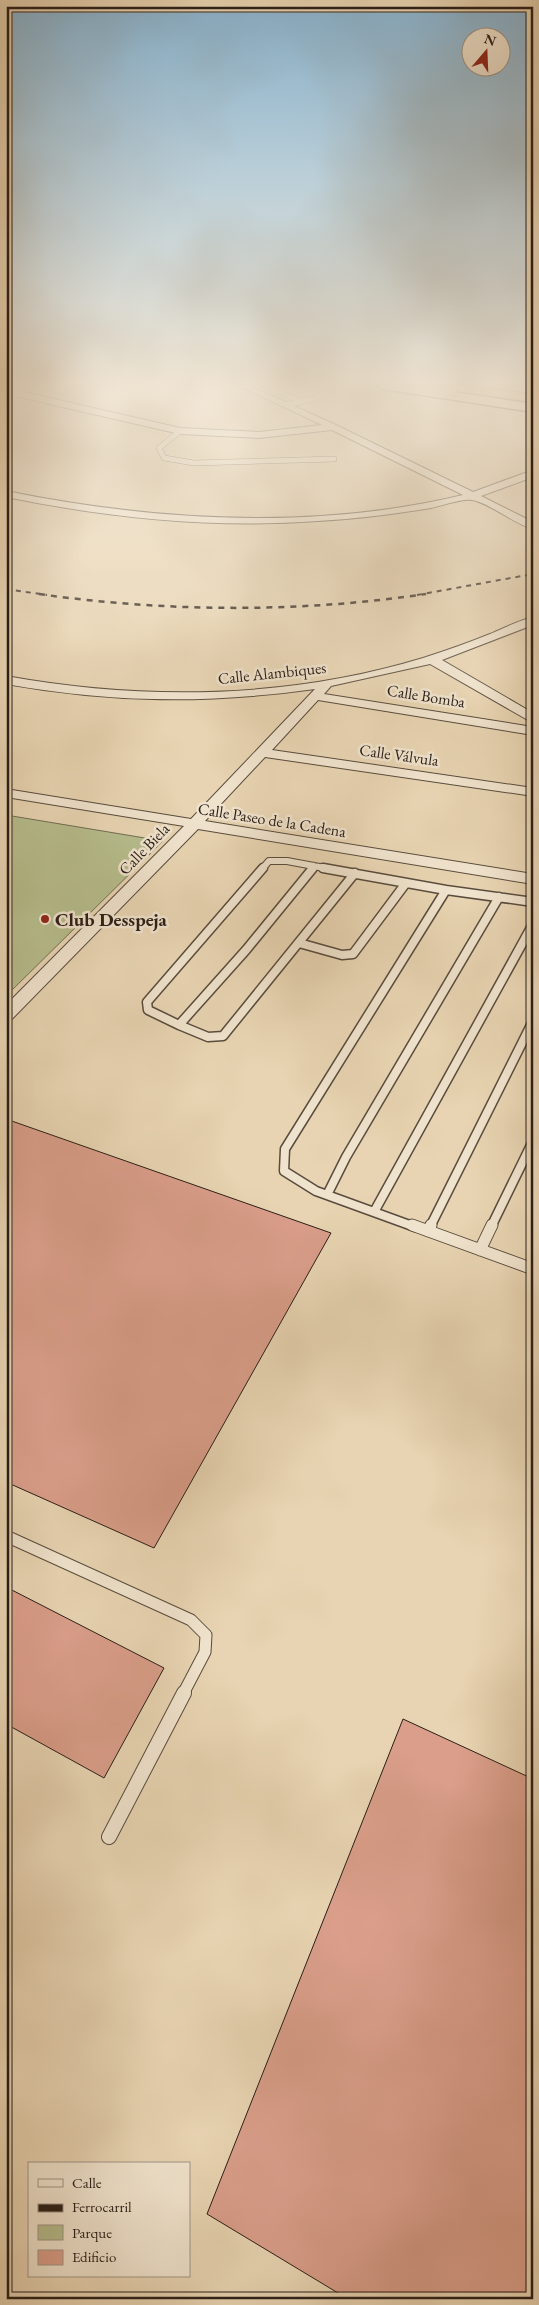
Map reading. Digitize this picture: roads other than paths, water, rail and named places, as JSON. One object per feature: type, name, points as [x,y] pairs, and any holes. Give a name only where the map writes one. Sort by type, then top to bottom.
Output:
[{"type":"street","points":[[466,493],[533,526]]},
{"type":"street","points":[[6,494],[106,514],[216,522],[329,518],[432,505],[482,493]]},
{"type":"street","name":"Calle Alambiques","points":[[6,680],[50,688],[154,696],[213,696],[326,684],[431,660],[533,621]]},
{"type":"street","points":[[431,660],[533,719]]},
{"type":"street","name":"Calle Biela","points":[[6,1015],[193,825],[326,684]]},
{"type":"street","name":"Calle Bomba","points":[[314,696],[533,730]]},
{"type":"street","name":"Calle Válvula","points":[[260,752],[533,792]]},
{"type":"street","name":"Calle Paseo de la Cadena","points":[[6,793],[533,879]]},
{"type":"lane","points":[[356,874],[223,1036],[208,1037],[148,1010],[147,1002],[269,861],[314,866],[446,890],[533,902]]},
{"type":"lane","points":[[179,1025],[246,950],[314,866]]},
{"type":"lane","points":[[299,943],[342,955],[354,954],[406,883]]},
{"type":"lane","points":[[446,890],[285,1149],[284,1171],[316,1191],[533,1269]]},
{"type":"lane","points":[[327,1195],[346,1157],[456,974],[499,897]]},
{"type":"lane","points":[[374,1212],[533,924]]},
{"type":"lane","points":[[428,1231],[533,1021]]},
{"type":"lane","points":[[480,1250],[533,1141]]},
{"type":"lane","points":[[6,1536],[191,1620],[206,1635],[206,1652],[109,1837]]},
{"type":"railway","points":[[417,595],[533,574]]},
{"type":"railway","points":[[6,589],[47,595]]},
{"type":"railway","points":[[39,594],[47,595]]},
{"type":"railway","points":[[47,595],[135,604],[232,608],[329,605],[426,594]]},
{"type":"place","name":"Club Desspeja","points":[[45,919]]}]
